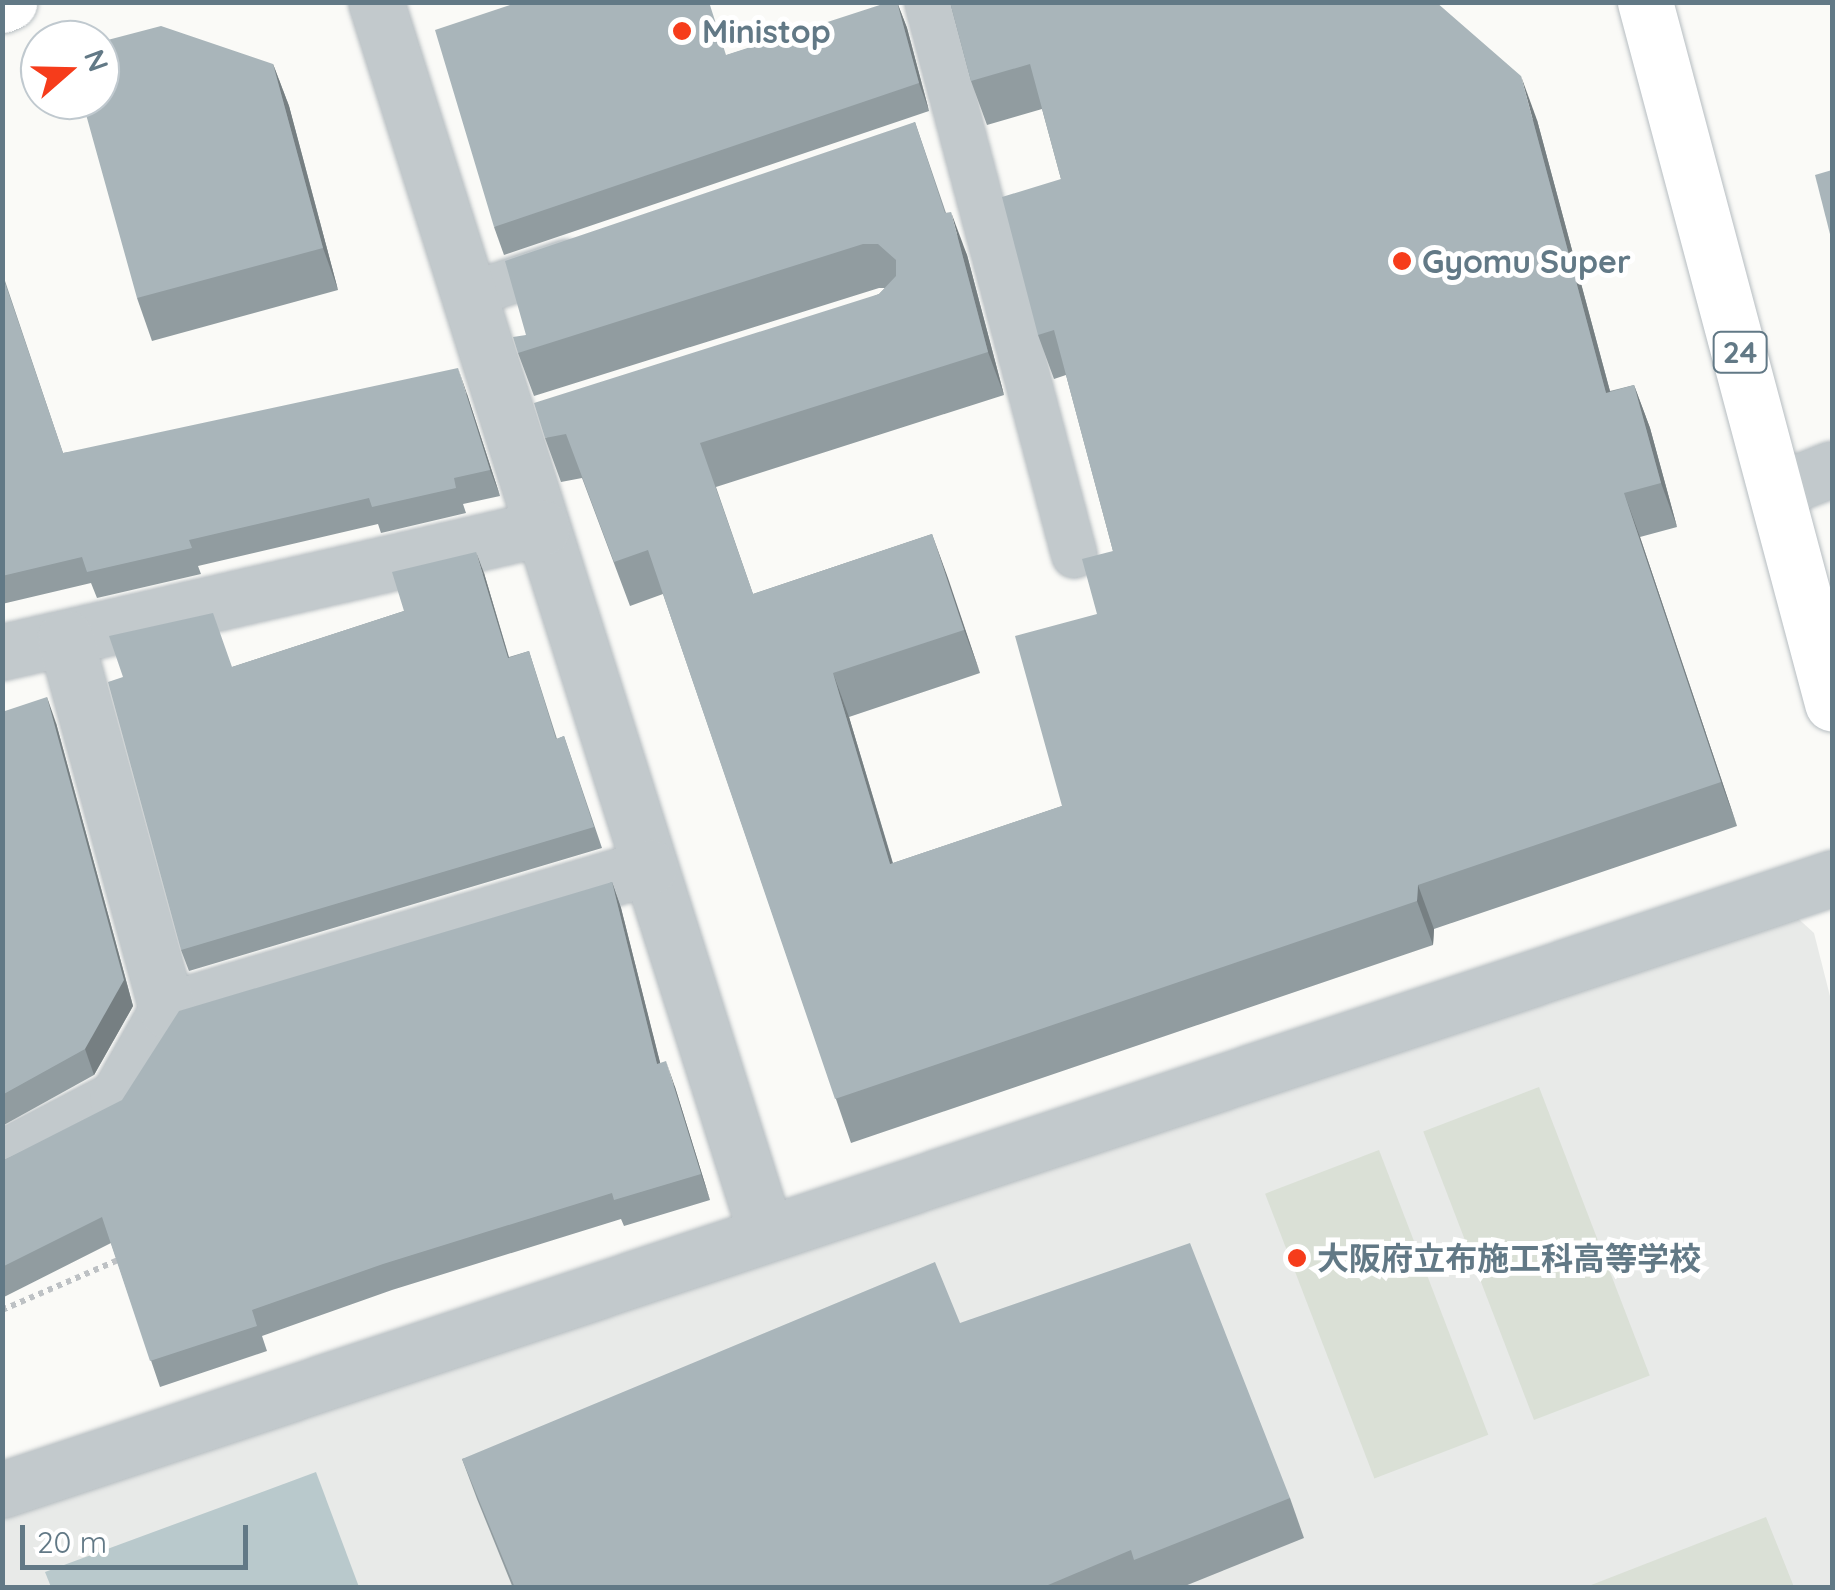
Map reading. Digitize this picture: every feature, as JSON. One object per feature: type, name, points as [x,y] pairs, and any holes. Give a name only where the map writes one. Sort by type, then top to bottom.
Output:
[{"type":"main road","name":"24","points":[[1645,2],[1832,702]]},
{"type":"street","points":[[376,2],[468,294],[530,425],[542,528],[766,1233]]},
{"type":"street","points":[[1778,490],[1832,469]]},
{"type":"street","points":[[2,652],[542,528]]},
{"type":"street","points":[[65,638],[166,1010]]},
{"type":"street","points":[[2,1158],[116,1098],[166,1010],[649,867]]},
{"type":"street","points":[[2,1490],[1832,878]]},
{"type":"lane","points":[[927,2],[942,135],[1074,554]]},
{"type":"lane","points":[[468,294],[614,245]]},
{"type":"path","points":[[2,1310],[144,1250]]},
{"type":"shaded area","name":"大阪府立布施工科高等学校","points":[[1792,913],[1814,933],[1832,1004],[1832,1587],[3,1588],[2,1512]]},
{"type":"shaded area","points":[[1539,1087],[1650,1375],[1534,1420],[1423,1131]]},
{"type":"shaded area","points":[[1379,1150],[1488,1435],[1374,1478],[1265,1194]]},
{"type":"shaded area","points":[[316,1472],[359,1587],[51,1587],[45,1572]]},
{"type":"shaded area","points":[[1766,1517],[1794,1587],[1586,1587]]},
{"type":"building","points":[[519,2],[709,2],[726,55],[897,2],[919,83],[494,227],[435,30]]},
{"type":"building","points":[[950,2],[1436,2],[1521,76],[1606,393],[1634,385],[1661,483],[1624,493],[1721,782],[1418,885],[1417,901],[835,1099],[648,550],[614,562],[566,434],[545,438],[534,403],[879,294],[896,276],[896,260],[878,244],[863,244],[518,353],[513,337],[526,335],[505,261],[915,122],[945,213],[951,212],[988,352],[700,443],[753,594],[932,534],[964,630],[833,673],[890,864],[1062,806],[1015,636],[1097,614],[1082,559],[1113,551],[1054,330],[1038,335],[1002,197],[1061,179],[1030,64],[971,81]]},
{"type":"building","points":[[161,26],[273,64],[323,248],[137,298],[88,120],[120,120],[120,37]]},
{"type":"building","points":[[1832,170],[1832,242],[1815,175]]},
{"type":"building","points":[[2,274],[63,453],[458,368],[490,470],[454,478],[456,488],[372,507],[369,498],[189,540],[192,548],[87,572],[82,557],[2,576]]},
{"type":"building","points":[[476,552],[508,658],[529,651],[556,739],[564,736],[594,827],[181,950],[108,682],[123,677],[109,636],[213,613],[232,667],[404,611],[392,572]]},
{"type":"building","points":[[47,697],[124,980],[85,1049],[2,1095],[2,712]]},
{"type":"building","points":[[612,882],[657,1064],[666,1061],[701,1174],[614,1200],[612,1193],[383,1264],[252,1310],[257,1326],[150,1361],[102,1217],[2,1267],[2,1161],[122,1100],[179,1011]]},
{"type":"building","points":[[1190,1243],[1290,1498],[1134,1560],[1131,1550],[1041,1588],[515,1588],[462,1459],[935,1262],[960,1323]]},
{"type":"place","name":"Ministop","points":[[682,31]]},
{"type":"place","name":"Gyomu Super","points":[[1402,261]]},
{"type":"place","name":"大阪府立布施工科高等学校","points":[[1297,1258]]}]
